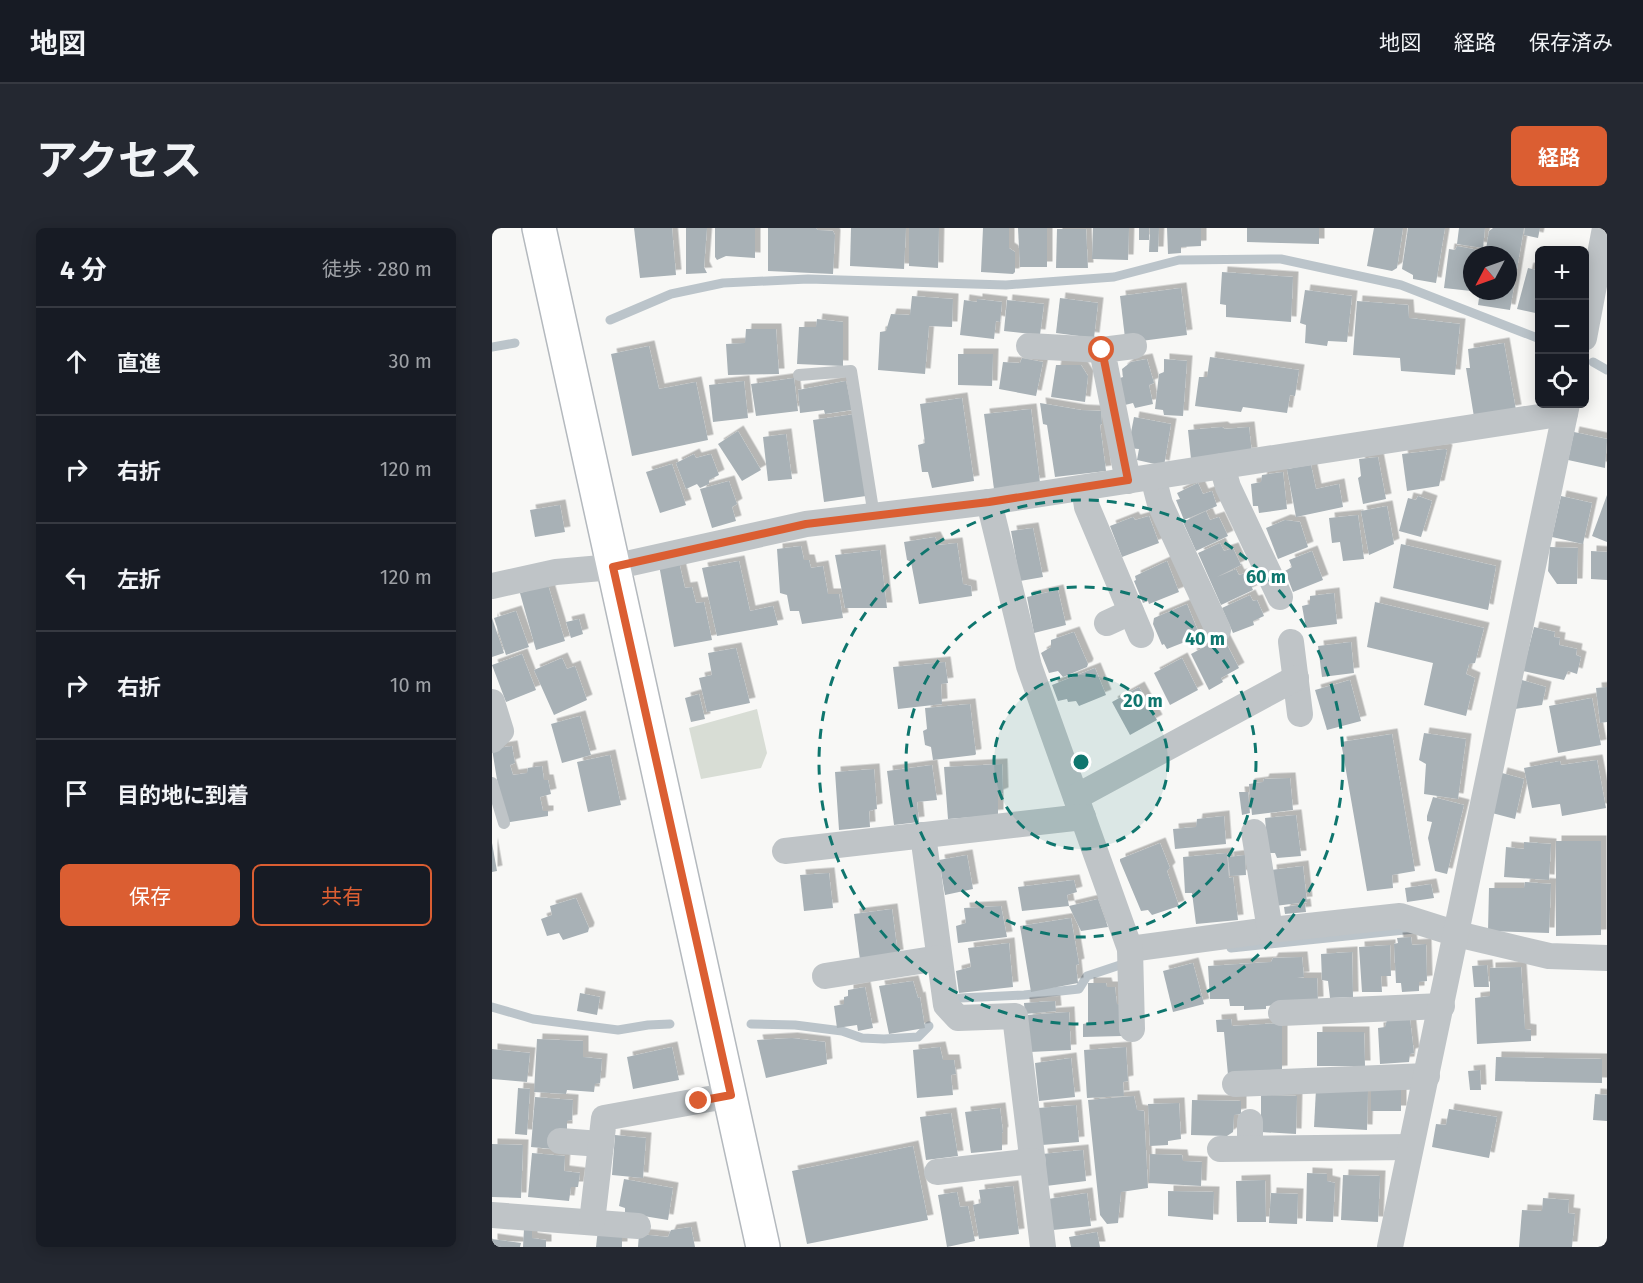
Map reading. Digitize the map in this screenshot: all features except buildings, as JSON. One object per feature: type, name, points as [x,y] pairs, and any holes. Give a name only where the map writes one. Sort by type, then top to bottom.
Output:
[{"type":"street","points":[[539,228],[763,1247]]},
{"type":"street","points":[[1589,312],[1605,228]]},
{"type":"street","points":[[1029,346],[1102,350],[1134,346]]},
{"type":"street","points":[[1102,350],[1140,479],[1160,504],[1218,630]]},
{"type":"street","points":[[492,586],[556,572],[613,567],[806,524],[1084,488],[1566,408],[1390,1247]]},
{"type":"street","points":[[1222,466],[1228,487],[1280,597]]},
{"type":"street","points":[[1084,488],[1087,507],[1141,635]]},
{"type":"street","points":[[989,502],[1029,666],[1130,949],[1132,1029]]},
{"type":"street","points":[[1107,622],[1131,612]]},
{"type":"street","points":[[1291,642],[1300,714]]},
{"type":"street","points":[[785,851],[923,835],[1080,807],[1296,678]]},
{"type":"street","points":[[492,702],[501,731],[492,740]]},
{"type":"street","points":[[1254,832],[1270,930]]},
{"type":"street","points":[[923,835],[939,958],[949,1009],[958,1018],[1015,1016],[1043,1247]]},
{"type":"street","points":[[1130,949],[1270,930],[1400,916],[1457,934],[1549,956],[1607,958]]},
{"type":"street","points":[[825,976],[939,958]]},
{"type":"street","points":[[1281,1013],[1442,1006]]},
{"type":"street","points":[[1235,1084],[1427,1076]]},
{"type":"street","points":[[592,1222],[604,1118],[731,1095]]},
{"type":"street","points":[[1250,1122],[1250,1148]]},
{"type":"street","points":[[560,1141],[601,1144]]},
{"type":"street","points":[[1220,1149],[1410,1147]]},
{"type":"street","points":[[937,1172],[1033,1161]]},
{"type":"street","points":[[492,1215],[638,1226]]},
{"type":"lane","points":[[799,375],[851,371],[874,516]]},
{"type":"lane","points":[[492,783],[504,823]]},
{"type":"shaded area","points":[[757,709],[767,753],[761,768],[701,779],[689,728]]},
{"type":"waterway","points":[[610,320],[671,294],[723,283],[808,279],[1006,285],[1114,277],[1179,260],[1281,259],[1401,285],[1535,337]]},
{"type":"waterway","points":[[492,347],[515,343]]},
{"type":"waterway","points":[[1593,362],[1607,370]]},
{"type":"waterway","points":[[1231,948],[1414,929]]},
{"type":"waterway","points":[[960,998],[1024,995],[1079,989],[1087,976],[1120,965]]},
{"type":"waterway","points":[[492,1007],[533,1019],[618,1030],[670,1024]]},
{"type":"waterway","points":[[751,1024],[795,1025],[842,1031],[862,1038],[884,1039],[918,1037],[929,1026]]},
{"type":"route","points":[[699,1101],[731,1095],[613,567],[806,524],[989,502],[1128,480],[1102,350]]}]
